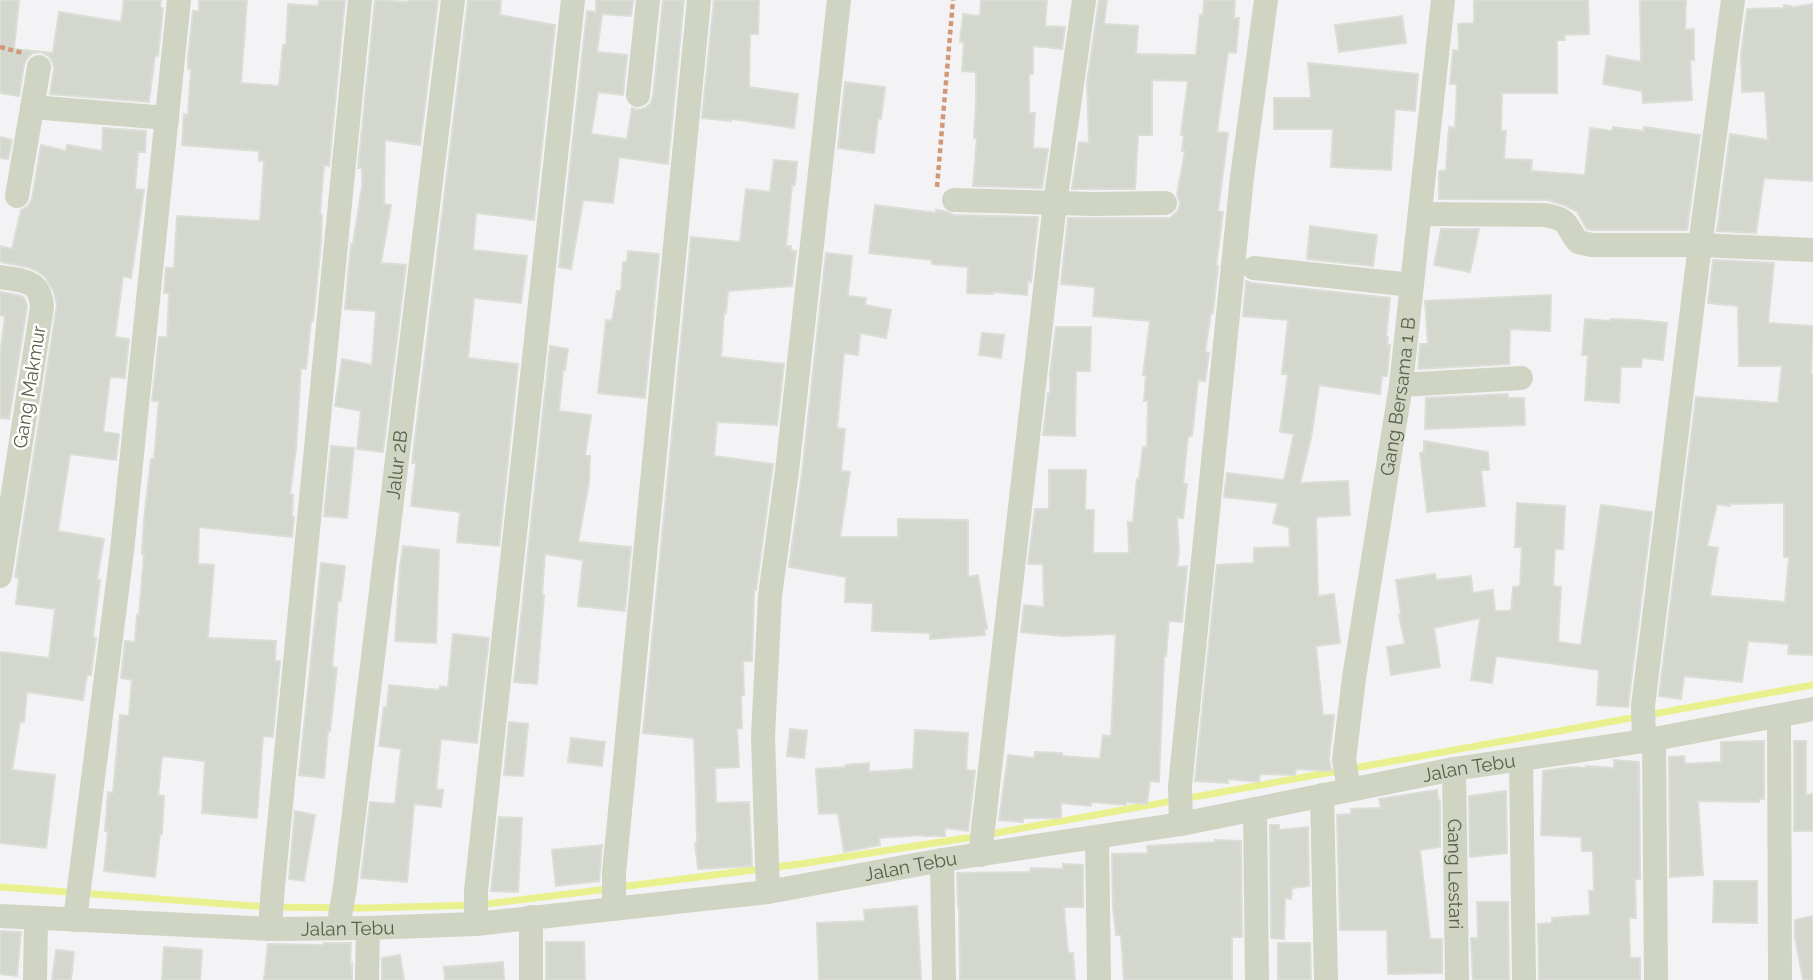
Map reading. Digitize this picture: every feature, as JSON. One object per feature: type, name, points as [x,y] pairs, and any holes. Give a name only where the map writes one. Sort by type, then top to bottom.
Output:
[{"type":"street","points":[[76,912],[122,551],[179,0]]},
{"type":"street","points":[[270,923],[360,0]]},
{"type":"street","name":"Jalur 2B","points":[[338,924],[345,887],[453,0]]},
{"type":"street","points":[[476,920],[476,891],[573,0]]},
{"type":"street","points":[[638,95],[648,0]]},
{"type":"street","points":[[614,904],[614,873],[699,0]]},
{"type":"street","points":[[767,888],[763,737],[770,596],[839,0]]},
{"type":"street","points":[[981,843],[1055,203],[1084,0]]},
{"type":"street","points":[[1180,818],[1180,786],[1242,177],[1266,0]]},
{"type":"street","name":"Gang Bersama 1 B","points":[[1347,776],[1354,678],[1401,385],[1443,0]]},
{"type":"street","points":[[1657,980],[1647,738],[1643,706],[1733,0]]},
{"type":"street","points":[[17,196],[39,67]]},
{"type":"street","points":[[32,107],[167,118]]},
{"type":"street","points":[[954,200],[1166,203]]},
{"type":"street","points":[[1420,214],[1545,215],[1566,222],[1578,242],[1584,244],[1813,250]]},
{"type":"street","points":[[1254,268],[1412,285]]},
{"type":"street","name":"Gang Makmur","points":[[0,277],[32,283],[40,293],[42,307],[0,576]]},
{"type":"street","points":[[1401,385],[1521,379]]},
{"type":"street","name":"Jalan Tebu","points":[[0,916],[36,918],[76,912],[270,923],[338,924],[368,928],[531,917],[614,904],[767,888],[942,860],[981,843],[1097,837],[1180,818],[1255,808],[1322,795],[1347,776],[1454,769],[1521,760],[1813,709]]},
{"type":"street","points":[[1779,717],[1780,980]]},
{"type":"street","points":[[1521,760],[1524,980]]},
{"type":"street","name":"Gang Lestari","points":[[1454,769],[1457,980]]},
{"type":"street","points":[[1322,795],[1326,980]]},
{"type":"street","points":[[1255,808],[1257,980]]},
{"type":"street","points":[[1097,837],[1099,980]]},
{"type":"street","points":[[942,860],[944,980]]},
{"type":"street","points":[[531,917],[531,980]]},
{"type":"street","points":[[35,980],[36,918]]},
{"type":"street","points":[[367,980],[368,928]]},
{"type":"path","points":[[953,0],[936,188],[942,198],[954,200]]},
{"type":"building","points":[[0,0],[19,0],[14,49],[53,53],[59,12],[121,22],[124,0],[161,0],[160,8],[163,8],[158,56],[155,55],[149,102],[50,94],[53,63],[49,56],[41,52],[33,53],[27,58],[19,96],[0,93]]},
{"type":"building","points":[[199,0],[247,0],[241,83],[279,86],[283,45],[286,45],[288,4],[318,6],[319,0],[345,0],[329,166],[324,165],[321,242],[313,321],[306,369],[301,368],[290,494],[293,495],[292,537],[199,527],[198,564],[214,565],[208,638],[276,641],[275,661],[280,661],[273,737],[263,736],[257,818],[202,813],[205,761],[162,756],[158,795],[164,796],[162,834],[155,877],[104,871],[108,792],[113,793],[120,715],[129,716],[132,680],[121,678],[125,641],[135,642],[139,615],[144,520],[151,459],[154,459],[159,401],[152,401],[159,337],[167,337],[169,293],[164,293],[166,268],[174,268],[177,216],[260,221],[264,161],[259,161],[259,151],[182,145],[184,114],[188,115],[191,69],[188,69],[188,58],[193,11],[199,11]]},
{"type":"building","points":[[375,0],[438,0],[420,145],[385,140],[384,204],[391,205],[381,263],[406,265],[383,452],[357,449],[361,411],[335,406],[342,359],[372,365],[376,311],[345,309],[351,244],[362,187],[362,168],[358,168]]},
{"type":"building","points":[[468,0],[501,0],[500,15],[555,25],[534,220],[476,213],[473,250],[527,256],[521,303],[474,298],[468,358],[518,364],[499,546],[457,542],[460,512],[411,506],[416,463],[412,463]]},
{"type":"building","points":[[596,0],[633,0],[631,16],[602,14],[597,52],[627,55],[623,95],[598,92],[591,134],[627,139],[632,108],[645,108],[653,97],[663,0],[684,0],[668,164],[619,157],[613,203],[583,200],[571,269],[559,267],[587,11],[596,12]]},
{"type":"building","points":[[714,0],[759,0],[758,34],[750,34],[749,87],[798,94],[794,128],[732,119],[702,118]]},
{"type":"building","points":[[981,0],[1047,0],[1045,26],[1065,27],[1062,49],[1033,46],[1033,74],[1029,74],[1029,113],[1035,113],[1033,148],[1048,149],[1042,188],[973,186],[977,138],[974,138],[976,72],[962,71],[964,42],[960,42],[963,14],[980,16]]},
{"type":"building","points":[[1099,0],[1107,0],[1104,24],[1138,26],[1136,54],[1196,55],[1204,0],[1235,0],[1234,18],[1239,18],[1236,53],[1228,52],[1217,132],[1228,133],[1218,211],[1223,212],[1218,266],[1205,352],[1209,353],[1205,381],[1198,380],[1192,436],[1188,436],[1183,518],[1177,517],[1177,567],[1187,566],[1182,622],[1169,621],[1164,656],[1159,782],[1150,781],[1147,804],[1091,802],[1091,806],[1061,803],[1061,818],[1023,818],[1023,822],[999,820],[1008,755],[1034,758],[1035,752],[1062,753],[1062,756],[1100,759],[1103,735],[1111,736],[1116,634],[1063,636],[1021,632],[1024,605],[1044,607],[1043,564],[1028,564],[1035,509],[1049,509],[1049,470],[1086,470],[1085,510],[1094,510],[1093,553],[1129,553],[1128,522],[1133,522],[1137,479],[1143,447],[1147,447],[1148,401],[1144,401],[1146,375],[1143,375],[1150,321],[1093,316],[1095,287],[1061,284],[1068,218],[1170,218],[1178,211],[1180,203],[1177,195],[1185,151],[1182,151],[1184,135],[1181,135],[1188,81],[1152,80],[1152,135],[1138,135],[1135,189],[1072,189],[1079,142],[1089,143],[1087,83]]},
{"type":"building","points":[[1474,0],[1588,0],[1589,34],[1564,35],[1565,40],[1557,40],[1557,93],[1502,93],[1501,131],[1506,131],[1504,159],[1532,160],[1531,171],[1585,175],[1590,128],[1612,131],[1613,127],[1644,131],[1644,127],[1700,135],[1687,230],[1587,229],[1578,212],[1548,200],[1439,199],[1439,171],[1446,170],[1449,127],[1455,128],[1457,84],[1450,84],[1453,50],[1459,50],[1458,24],[1474,23]]},
{"type":"building","points":[[1640,0],[1686,0],[1685,30],[1694,29],[1694,60],[1690,60],[1692,100],[1643,103],[1642,91],[1603,84],[1607,56],[1641,62]]},
{"type":"building","points":[[1813,4],[1813,181],[1764,178],[1756,233],[1717,231],[1730,134],[1768,140],[1765,91],[1742,92],[1741,55],[1747,9]]},
{"type":"building","points":[[1402,16],[1406,43],[1339,52],[1335,25]]},
{"type":"building","points":[[1308,63],[1418,74],[1415,111],[1395,109],[1391,170],[1331,167],[1333,129],[1274,129],[1274,98],[1311,98]]},
{"type":"building","points":[[845,82],[885,87],[874,153],[838,148]]},
{"type":"building","points":[[103,128],[146,131],[145,152],[138,152],[135,189],[144,190],[131,278],[123,276],[115,337],[129,339],[125,378],[110,377],[103,432],[119,434],[116,460],[70,454],[58,531],[104,539],[97,580],[100,580],[91,675],[87,675],[83,700],[27,692],[24,722],[20,722],[12,770],[55,775],[46,848],[0,843],[0,652],[49,658],[55,609],[16,604],[19,578],[15,577],[57,305],[54,292],[45,277],[28,267],[0,262],[0,246],[12,249],[21,210],[28,206],[32,199],[41,145],[66,151],[67,145],[102,151]]},
{"type":"building","points":[[0,137],[12,140],[8,159],[0,158]]},
{"type":"building","points":[[774,160],[797,162],[786,246],[791,246],[791,250],[796,251],[792,286],[728,291],[721,357],[784,364],[777,425],[717,422],[714,456],[773,464],[754,590],[752,661],[743,661],[742,728],[737,729],[739,767],[715,768],[716,803],[749,802],[752,866],[698,869],[695,843],[694,738],[643,733],[691,237],[740,242],[746,189],[770,192]]},
{"type":"building","points":[[875,205],[936,213],[936,210],[944,211],[954,215],[1038,217],[1031,282],[1028,281],[1027,295],[967,293],[968,267],[869,253]]},
{"type":"building","points":[[1310,226],[1377,235],[1373,266],[1307,259]]},
{"type":"building","points":[[1441,229],[1479,229],[1470,272],[1434,265]]},
{"type":"building","points":[[628,251],[659,254],[645,398],[598,393],[606,320],[612,321],[617,291],[621,291],[623,262],[627,262]]},
{"type":"building","points":[[826,253],[852,256],[848,296],[866,298],[865,305],[891,310],[886,338],[860,333],[858,355],[844,353],[837,428],[845,429],[841,471],[850,472],[840,537],[898,537],[898,519],[968,520],[968,577],[978,575],[987,629],[984,629],[985,635],[930,639],[930,633],[872,631],[873,603],[845,602],[846,577],[789,567]]},
{"type":"building","points":[[1713,260],[1774,263],[1768,323],[1813,326],[1813,655],[1788,654],[1789,644],[1748,641],[1742,682],[1684,676],[1681,699],[1659,696],[1696,397],[1778,403],[1782,366],[1739,366],[1738,306],[1708,303]],"holes":[[[1784,503],[1784,557],[1789,557],[1785,602],[1710,596],[1718,548],[1707,546],[1717,504],[1730,506]]]},
{"type":"building","points":[[1246,281],[1390,298],[1386,337],[1387,345],[1390,345],[1387,376],[1382,376],[1380,394],[1319,385],[1311,438],[1300,483],[1348,481],[1350,515],[1316,517],[1318,596],[1334,594],[1340,643],[1316,646],[1323,715],[1334,715],[1329,758],[1331,771],[1296,769],[1295,775],[1260,774],[1259,782],[1228,779],[1228,783],[1195,781],[1217,565],[1254,563],[1254,548],[1290,547],[1289,527],[1273,523],[1278,503],[1224,497],[1227,473],[1284,480],[1294,434],[1280,432],[1288,374],[1282,374],[1288,320],[1243,316]]},
{"type":"building","points":[[0,292],[22,296],[27,307],[9,419],[0,418],[0,355],[5,316],[0,315]]},
{"type":"building","points":[[1551,295],[1550,331],[1510,329],[1509,364],[1418,369],[1420,344],[1428,344],[1425,301]]},
{"type":"building","points":[[1585,319],[1667,323],[1663,360],[1642,358],[1641,367],[1621,367],[1619,403],[1585,400],[1588,355],[1582,355]]},
{"type":"building","points":[[1056,327],[1091,327],[1090,371],[1076,371],[1075,436],[1043,435]]},
{"type":"building","points":[[982,333],[1004,335],[1001,358],[979,355]]},
{"type":"building","points":[[550,346],[568,349],[559,411],[591,415],[585,456],[590,456],[589,483],[578,542],[631,547],[625,611],[578,606],[583,560],[545,554],[537,684],[514,682]]},
{"type":"building","points":[[1508,394],[1508,398],[1524,398],[1525,425],[1425,429],[1426,398]]},
{"type":"building","points":[[1424,441],[1488,452],[1489,470],[1481,470],[1485,506],[1427,512],[1420,453],[1424,452]]},
{"type":"building","points":[[331,446],[354,448],[347,518],[324,516]]},
{"type":"building","points":[[1517,503],[1565,506],[1563,549],[1555,549],[1553,586],[1561,587],[1558,642],[1581,645],[1601,505],[1652,512],[1628,707],[1597,705],[1599,670],[1496,656],[1492,683],[1471,680],[1480,618],[1434,628],[1440,667],[1391,675],[1387,647],[1405,644],[1396,580],[1435,574],[1436,580],[1471,576],[1473,593],[1493,590],[1495,611],[1511,611],[1513,587],[1520,586],[1522,547],[1515,547]]},
{"type":"building","points":[[403,546],[439,550],[436,643],[395,641]]},
{"type":"building","points":[[321,563],[345,566],[341,601],[338,601],[332,667],[337,668],[324,778],[299,775]]},
{"type":"building","points":[[453,634],[489,638],[477,743],[441,739],[436,789],[443,790],[441,807],[414,804],[407,882],[361,878],[370,802],[395,804],[401,749],[379,746],[389,685],[439,690],[440,686],[448,687]]},
{"type":"building","points":[[509,722],[528,724],[523,776],[504,775]]},
{"type":"building","points":[[790,729],[807,731],[804,758],[787,756]]},
{"type":"building","points":[[915,730],[968,733],[966,770],[975,771],[968,831],[945,828],[945,836],[879,838],[880,845],[844,852],[838,813],[819,814],[816,769],[869,763],[869,772],[913,769]]},
{"type":"building","points":[[571,738],[605,742],[602,766],[568,762]]},
{"type":"building","points":[[1764,741],[1764,799],[1759,799],[1759,802],[1698,801],[1703,875],[1670,877],[1669,757],[1684,756],[1685,764],[1721,762],[1721,742]]},
{"type":"building","points":[[1794,741],[1806,741],[1806,795],[1813,794],[1813,831],[1794,831]]},
{"type":"building","points":[[1614,760],[1639,762],[1640,879],[1635,880],[1636,918],[1629,918],[1630,958],[1640,958],[1640,980],[1539,980],[1538,924],[1552,923],[1552,918],[1590,915],[1589,891],[1594,891],[1593,851],[1582,851],[1581,837],[1541,835],[1543,771],[1586,766],[1614,768]]},
{"type":"building","points":[[1437,790],[1440,800],[1440,847],[1420,850],[1430,939],[1442,939],[1442,973],[1388,974],[1387,930],[1340,930],[1337,815],[1351,814],[1351,809],[1381,808],[1379,799]]},
{"type":"building","points":[[1506,791],[1507,853],[1470,857],[1469,796]]},
{"type":"building","points":[[295,811],[315,815],[304,881],[289,879]]},
{"type":"building","points":[[499,817],[522,818],[518,892],[491,891]]},
{"type":"building","points":[[1270,825],[1279,825],[1279,830],[1308,827],[1309,886],[1292,888],[1291,899],[1285,898],[1284,939],[1271,938]]},
{"type":"building","points":[[1215,840],[1241,841],[1242,937],[1232,937],[1232,980],[1124,980],[1121,935],[1116,935],[1113,907],[1112,854],[1148,853],[1147,846]]},
{"type":"building","points":[[602,845],[599,881],[556,886],[552,850]]},
{"type":"building","points":[[1063,864],[1083,865],[1083,907],[1064,907],[1068,953],[1073,953],[1075,980],[960,980],[957,873],[1030,872],[1031,868],[1063,869]]},
{"type":"building","points":[[1714,881],[1757,881],[1757,923],[1713,922]]},
{"type":"building","points":[[1477,902],[1508,902],[1509,980],[1473,980],[1471,938],[1478,938]]},
{"type":"building","points":[[917,906],[921,980],[819,980],[817,923],[865,921],[864,910]]},
{"type":"building","points":[[1813,916],[1813,980],[1803,980],[1795,937],[1795,920]]},
{"type":"building","points":[[0,931],[21,932],[17,976],[0,974]]},
{"type":"building","points":[[546,942],[584,942],[585,980],[546,980]]},
{"type":"building","points":[[351,943],[352,980],[264,980],[268,944]]},
{"type":"building","points":[[1278,943],[1310,943],[1311,980],[1278,980]]},
{"type":"building","points":[[164,947],[202,950],[200,980],[162,980]]},
{"type":"building","points":[[56,950],[74,952],[71,980],[52,980]]},
{"type":"building","points":[[400,955],[404,980],[382,980],[382,958]]},
{"type":"building","points":[[503,962],[504,980],[445,980],[444,967]]},
{"type":"waterway","points":[[620,887],[800,864],[979,836],[1813,685]]},
{"type":"waterway","points":[[1,887],[267,907],[367,908],[478,905],[608,889]]}]
